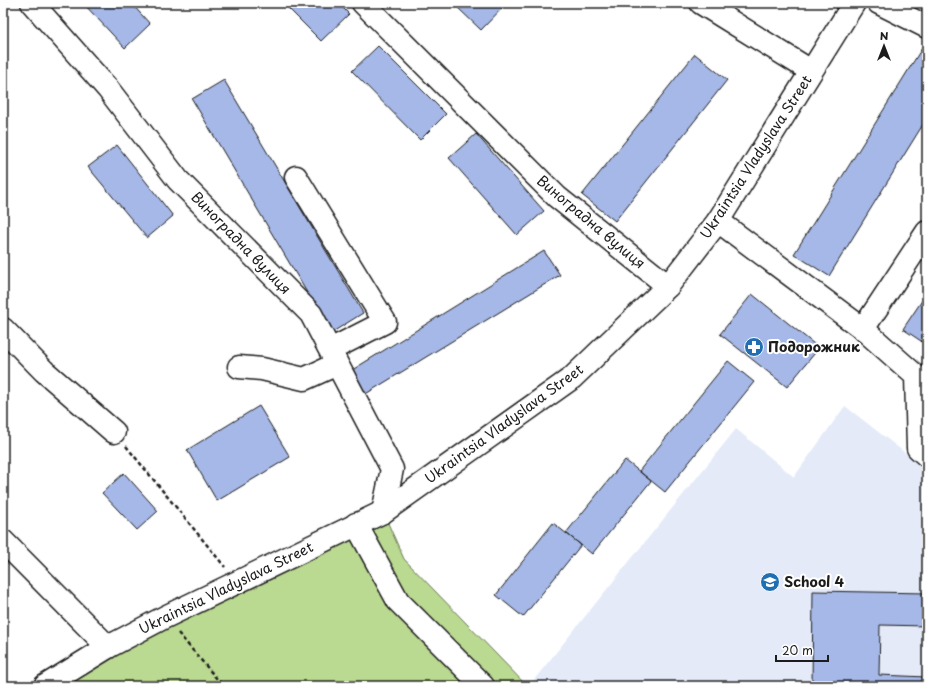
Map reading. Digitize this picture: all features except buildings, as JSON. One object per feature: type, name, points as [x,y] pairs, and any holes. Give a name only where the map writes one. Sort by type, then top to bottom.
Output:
[{"type":"street","name":"Виноградна вулиця","points":[[32,3],[108,89],[178,180],[311,314],[392,469],[383,512]]},
{"type":"street","name":"Виноградна вулиця","points":[[363,3],[557,197],[668,286]]},
{"type":"street","name":"Ukraintsia Vladyslava Street","points":[[45,686],[108,647],[165,617],[383,512],[572,378],[668,286],[718,221],[854,3]]},
{"type":"street","points":[[879,3],[927,27]]},
{"type":"street","points":[[707,4],[811,71]]},
{"type":"street","points":[[239,367],[262,369],[304,379],[333,357],[385,322],[296,176]]},
{"type":"street","points":[[718,221],[863,329],[916,376],[918,448],[927,456]]},
{"type":"street","points":[[863,329],[927,232]]},
{"type":"street","points":[[3,329],[44,371],[114,432]]},
{"type":"street","points":[[356,524],[398,601],[483,686]]},
{"type":"street","points":[[3,541],[108,647]]},
{"type":"path","points":[[114,432],[238,582]]},
{"type":"path","points":[[165,617],[223,686]]},
{"type":"shaded area","name":"School 4","points":[[845,406],[927,470],[927,686],[529,686],[736,429],[794,477]]},
{"type":"green space","points":[[383,512],[404,559],[527,686],[65,686],[108,647]]},
{"type":"place","name":"Подорожник","points":[[754,347]]},
{"type":"place","name":"School 4","points":[[770,582]]}]
